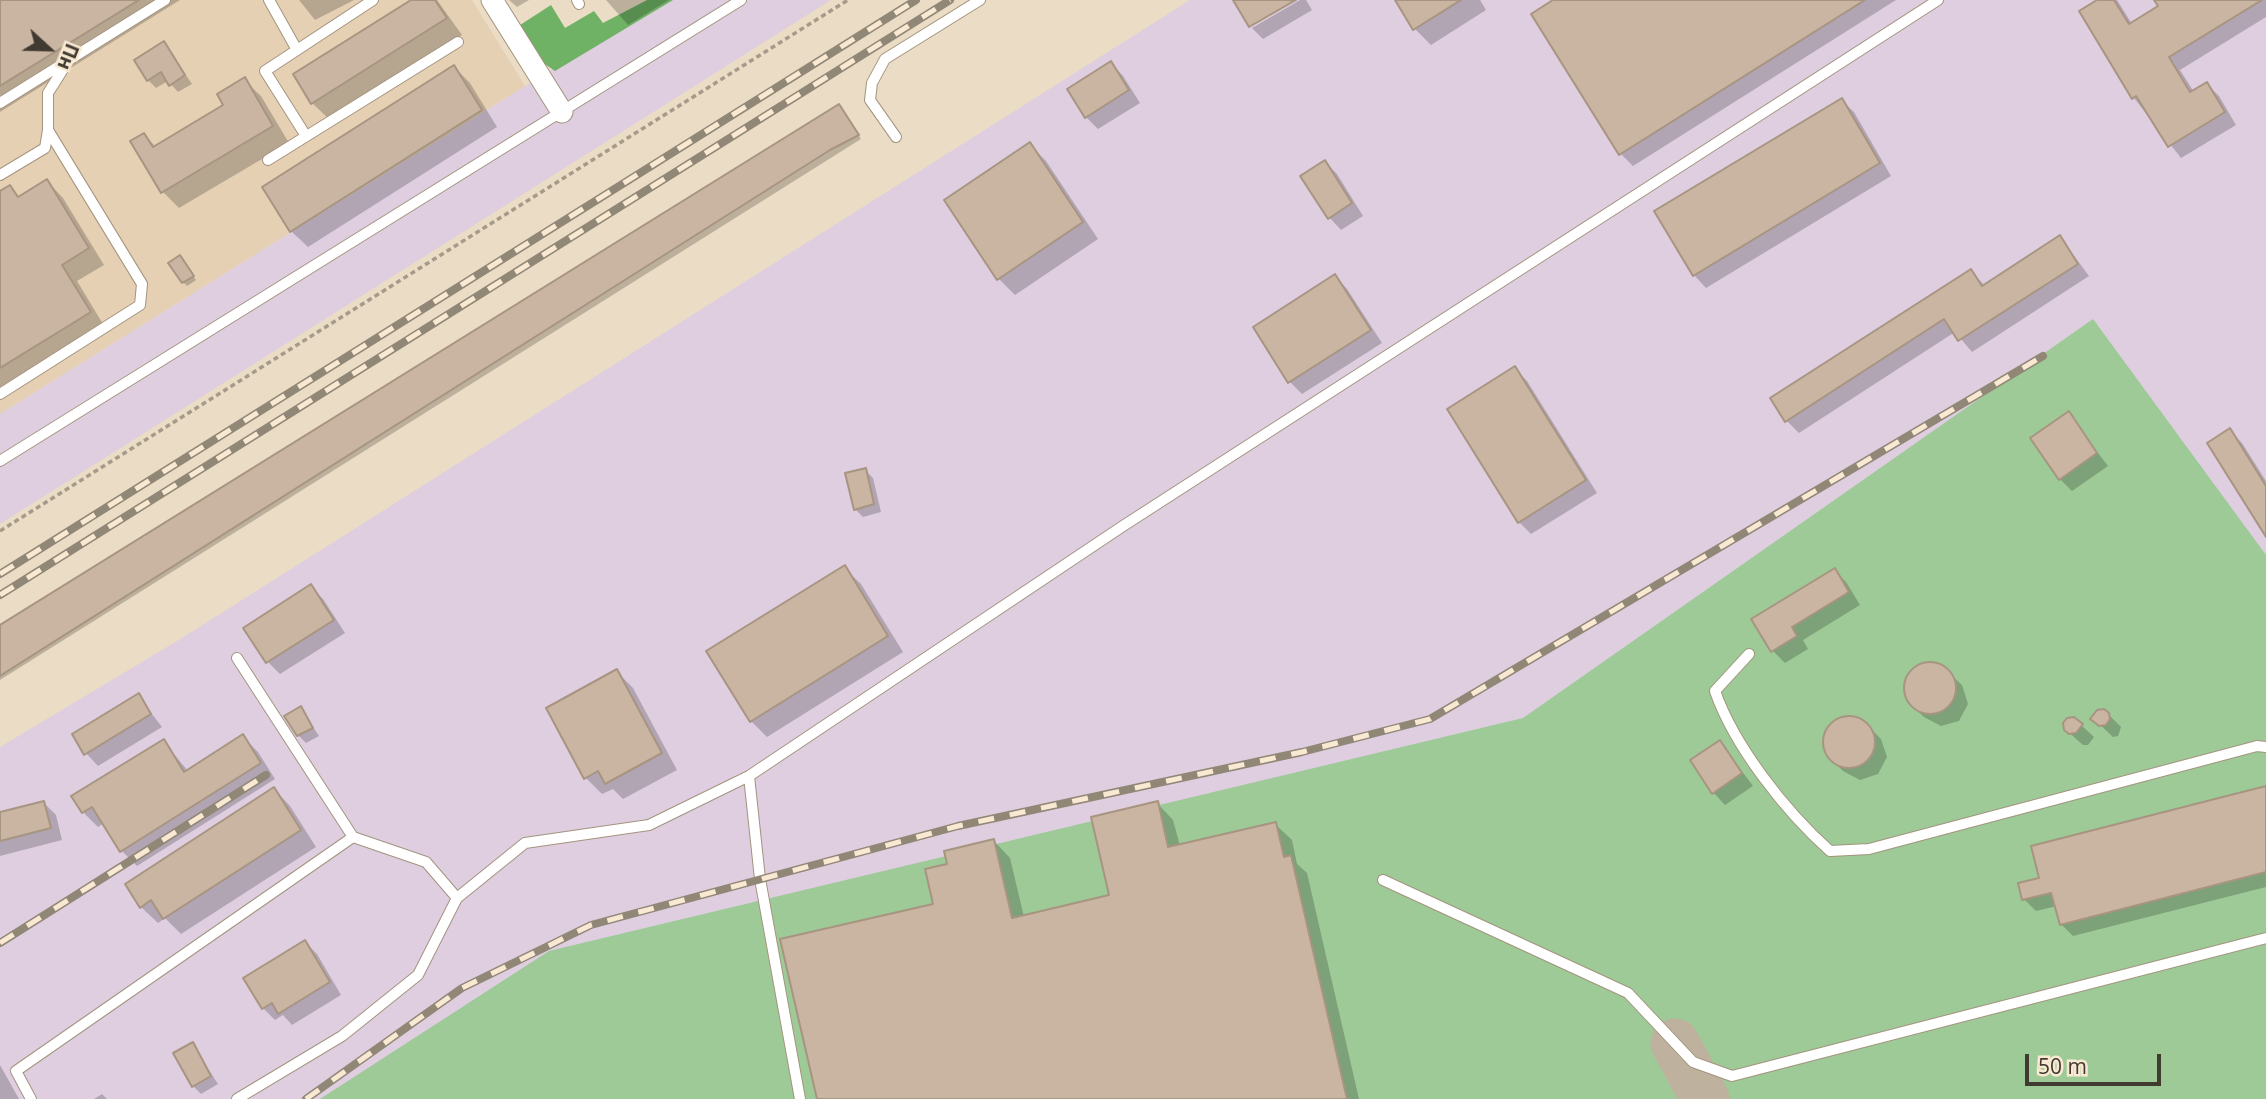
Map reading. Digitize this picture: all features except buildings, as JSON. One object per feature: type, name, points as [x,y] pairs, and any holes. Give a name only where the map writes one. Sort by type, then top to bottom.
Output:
[{"type":"street","points":[[492,0],[562,112]]},
{"type":"lane","points":[[0,103],[164,0]]},
{"type":"lane","points":[[269,0],[297,50]]},
{"type":"lane","points":[[306,136],[265,71],[373,0]]},
{"type":"lane","points":[[0,461],[741,0]]},
{"type":"lane","points":[[896,137],[870,100],[872,83],[885,59],[980,0]]},
{"type":"lane","points":[[237,1099],[342,1036],[418,975],[457,898],[525,843],[649,825],[749,776],[1124,526],[1938,0]]},
{"type":"lane","points":[[268,160],[458,42]]},
{"type":"lane","points":[[0,176],[45,148],[48,93],[69,60]]},
{"type":"lane","points":[[0,394],[140,305],[142,284],[48,130]]},
{"type":"lane","points":[[1749,654],[1715,691],[1723,715],[1794,819],[1830,851],[1869,849],[2258,746],[2266,747]]},
{"type":"lane","points":[[237,658],[353,837],[426,862],[457,898]]},
{"type":"lane","points":[[749,776],[760,879],[800,1099]]},
{"type":"lane","points":[[31,1099],[16,1071],[353,837]]},
{"type":"lane","points":[[1383,880],[1628,993],[1693,1062],[1732,1076],[2266,938]]},
{"type":"path","points":[[0,531],[848,0]]},
{"type":"shaded area","points":[[0,0],[472,0],[525,86],[0,414]]},
{"type":"shaded area","points":[[663,0],[831,0],[0,524],[0,414]]},
{"type":"shaded area","points":[[1190,0],[2266,0],[2266,1099],[0,1099],[0,747],[182,638]]},
{"type":"green space","points":[[647,0],[673,0],[555,71],[536,58],[517,27],[551,5],[565,28],[594,11],[603,23]]},
{"type":"green space","points":[[2093,319],[2266,555],[2266,1099],[320,1099],[549,951],[1523,718]]},
{"type":"taxiway","points":[[1675,1043],[1705,1099]]},
{"type":"railway","points":[[0,574],[916,0]]},
{"type":"railway","points":[[0,595],[950,0]]},
{"type":"railway","points":[[306,1099],[462,988],[591,925],[958,826],[1302,752],[1430,719],[2043,356]]},
{"type":"railway","points":[[0,943],[266,775]]}]
